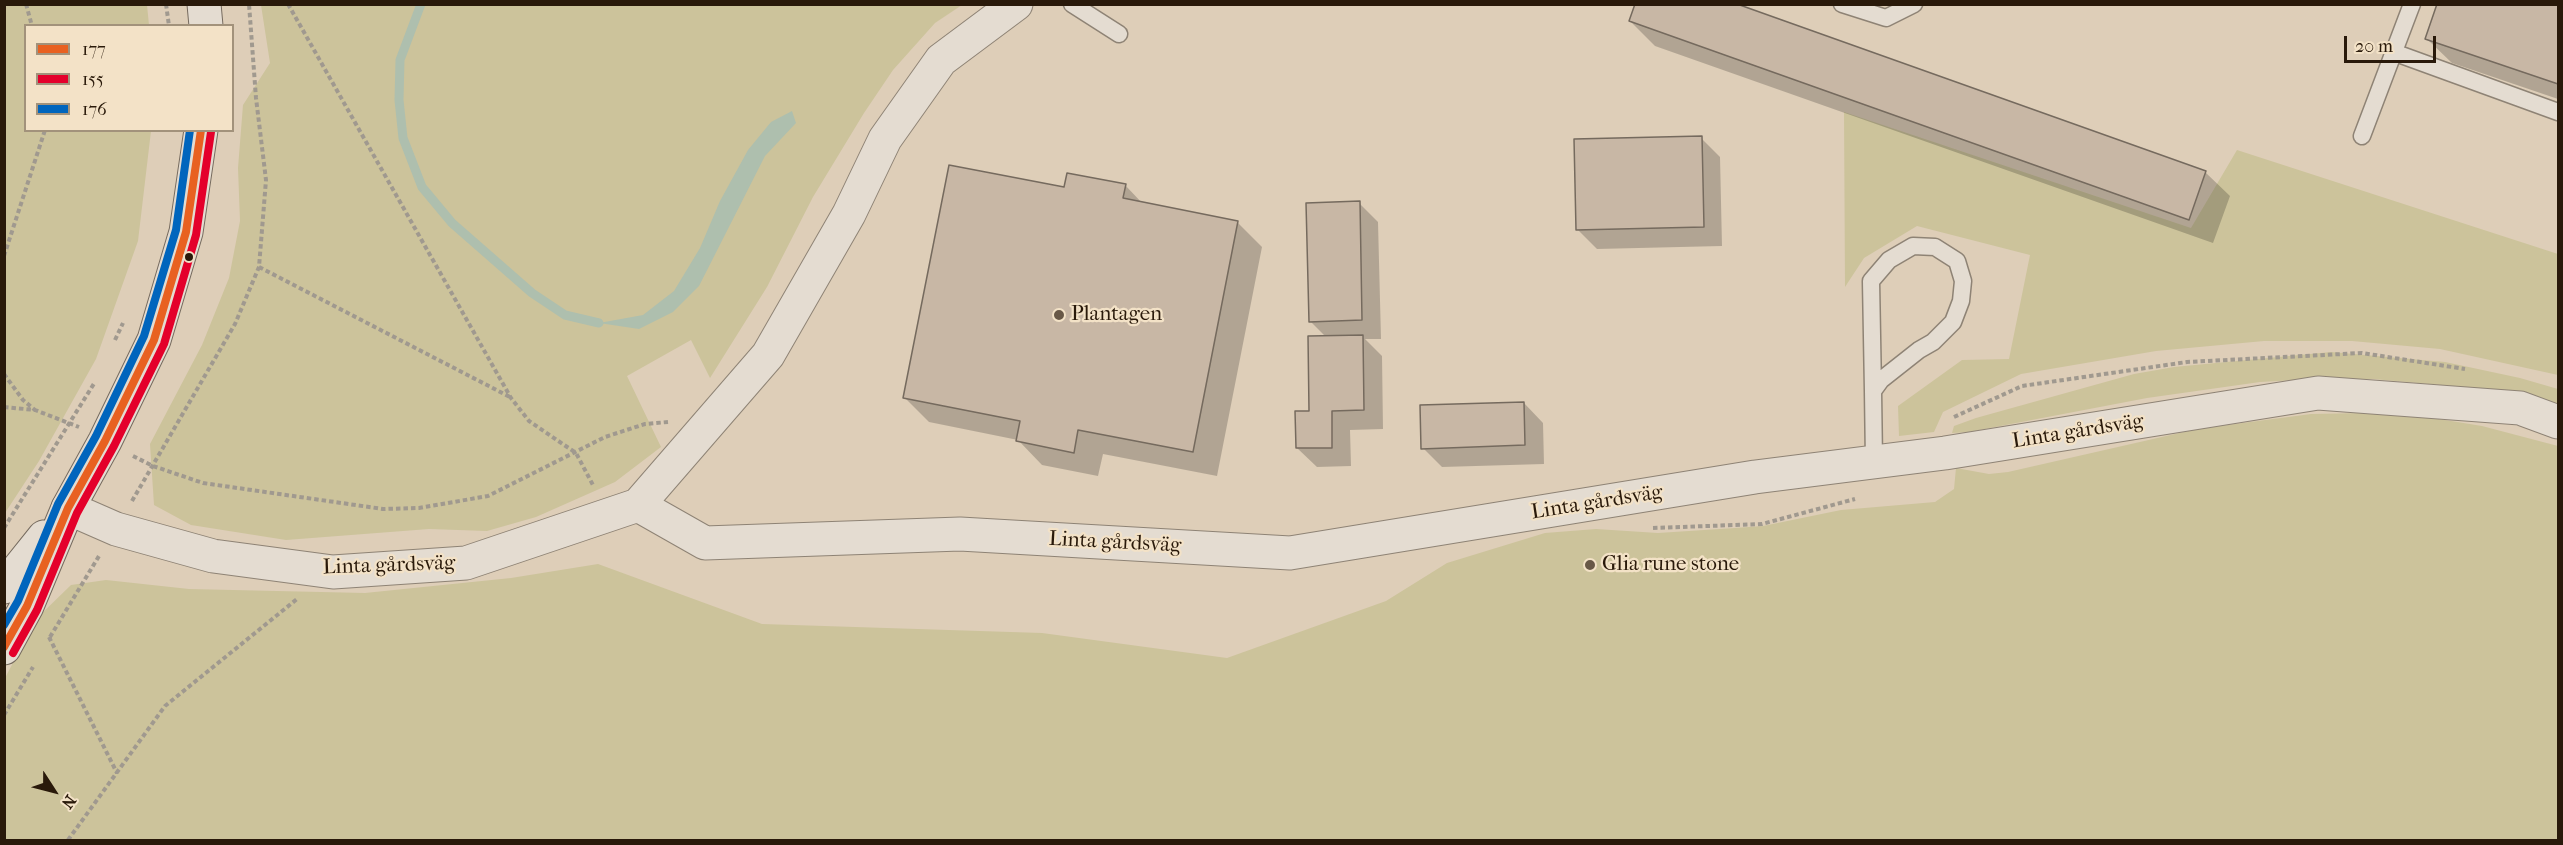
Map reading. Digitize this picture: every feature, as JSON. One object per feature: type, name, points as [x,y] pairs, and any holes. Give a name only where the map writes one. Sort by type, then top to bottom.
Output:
[{"type":"street","points":[[204,4],[206,24]]},
{"type":"street","points":[[638,506],[768,355],[849,214],[885,139],[941,60],[1016,4]]},
{"type":"street","points":[[4,648],[27,606],[68,508],[105,441],[154,340],[186,232],[201,132]]},
{"type":"street","name":"Linta gårdsväg","points":[[68,508],[116,530],[213,556],[333,572],[466,563],[638,506],[705,543],[960,534],[1290,553],[1755,477],[1956,451],[2318,393],[2520,408],[2559,422]]},
{"type":"street","points":[[4,586],[68,508]]},
{"type":"lane","points":[[1072,4],[1119,34]]},
{"type":"lane","points":[[1842,4],[1886,18],[1914,4]]},
{"type":"lane","points":[[2362,136],[2412,4]]},
{"type":"lane","points":[[2393,52],[2559,112]]},
{"type":"lane","points":[[1873,391],[1881,380],[1919,350],[1933,342],[1953,322],[1961,302],[1963,281],[1957,261],[1935,247],[1913,246],[1889,260],[1872,280],[1873,391],[1874,462]]},
{"type":"path","points":[[26,4],[31,24]]},
{"type":"path","points":[[166,4],[169,24]]},
{"type":"path","points":[[44,647],[116,530],[235,324],[259,267],[266,180],[256,98],[249,4]]},
{"type":"path","points":[[288,4],[511,398],[530,421],[576,453]]},
{"type":"path","points":[[4,256],[44,132]]},
{"type":"path","points":[[259,267],[511,398]]},
{"type":"path","points":[[112,347],[127,315]]},
{"type":"path","points":[[4,374],[23,400],[35,410]]},
{"type":"path","points":[[4,528],[72,423],[98,377]]},
{"type":"path","points":[[4,407],[35,410],[72,423]]},
{"type":"path","points":[[153,466],[203,483],[383,509],[420,508],[488,496],[576,453],[605,436],[645,424],[673,422]]},
{"type":"path","points":[[68,840],[165,706],[296,599],[307,597]]},
{"type":"path","points":[[50,637],[117,772]]},
{"type":"path","points":[[4,716],[38,657]]},
{"type":"shaded area","points":[[5,4],[147,5],[149,24],[24,24],[24,132],[151,132],[138,241],[96,359],[39,461],[5,513]]},
{"type":"shaded area","points":[[261,5],[962,5],[935,23],[893,70],[813,197],[767,287],[710,378],[691,340],[627,376],[661,447],[615,482],[536,517],[487,531],[429,529],[286,540],[191,525],[154,505],[150,444],[202,345],[229,278],[240,221],[238,168],[243,105],[270,63]]},
{"type":"shaded area","points":[[792,111],[796,123],[765,156],[699,286],[673,312],[639,329],[599,323],[643,315],[674,291],[700,248],[720,201],[748,150],[771,122]]},
{"type":"shaded area","points":[[1844,112],[2191,228],[2237,150],[2558,254],[2558,375],[2440,349],[2352,341],[2264,341],[2156,351],[2021,374],[1943,412],[1934,432],[1899,436],[1898,406],[1962,360],[2009,359],[2030,255],[1917,226],[1864,258],[1845,287]]},
{"type":"shaded area","points":[[2331,352],[2445,362],[2520,378],[2558,389],[2558,410],[2463,387],[2373,379],[2315,379],[2260,382],[2147,398],[1969,432],[1952,433],[1954,426],[1976,418],[2134,374],[2174,367]]},
{"type":"shaded area","points":[[2362,413],[2420,416],[2482,426],[2558,446],[2558,840],[5,840],[5,678],[36,619],[71,585],[106,580],[189,589],[365,593],[511,578],[598,564],[762,624],[1042,633],[1227,658],[1386,601],[1447,563],[1545,533],[1596,529],[1658,533],[1763,526],[1841,510],[1935,502],[1954,489],[1956,468],[1989,474],[2008,472],[2197,429],[2311,414]]},
{"type":"building","points":[[1635,4],[1737,4],[2206,171],[2189,220],[1629,21]]},
{"type":"building","points":[[2437,4],[2558,4],[2558,84],[2425,39]]},
{"type":"building","points":[[1702,136],[1704,227],[1576,230],[1574,139]]},
{"type":"building","points":[[949,165],[1064,187],[1067,173],[1126,184],[1123,198],[1238,221],[1193,452],[1078,430],[1074,453],[1016,441],[1020,421],[903,398]]},
{"type":"building","points":[[1360,201],[1362,320],[1309,322],[1306,203]]},
{"type":"building","points":[[1363,335],[1364,410],[1332,411],[1332,448],[1296,448],[1295,411],[1309,411],[1308,336]]},
{"type":"building","points":[[1524,402],[1525,445],[1421,449],[1420,405]]},
{"type":"waterway","points":[[421,4],[400,60],[399,100],[403,138],[422,187],[452,223],[532,293],[565,315],[599,323]]},
{"type":"transit line","name":"176","points":[[4,625],[18,601],[58,504],[96,436],[144,336],[176,230],[190,132]]},
{"type":"transit line","name":"177","points":[[4,647],[27,606],[68,508],[105,441],[154,340],[186,232],[201,132]]},
{"type":"transit line","name":"155","points":[[13,653],[37,610],[77,513],[114,446],[164,344],[196,235],[211,132]]},
{"type":"place","name":"Plantagen","points":[[1059,315]]},
{"type":"place","name":"Glia rune stone","points":[[1590,565]]}]
